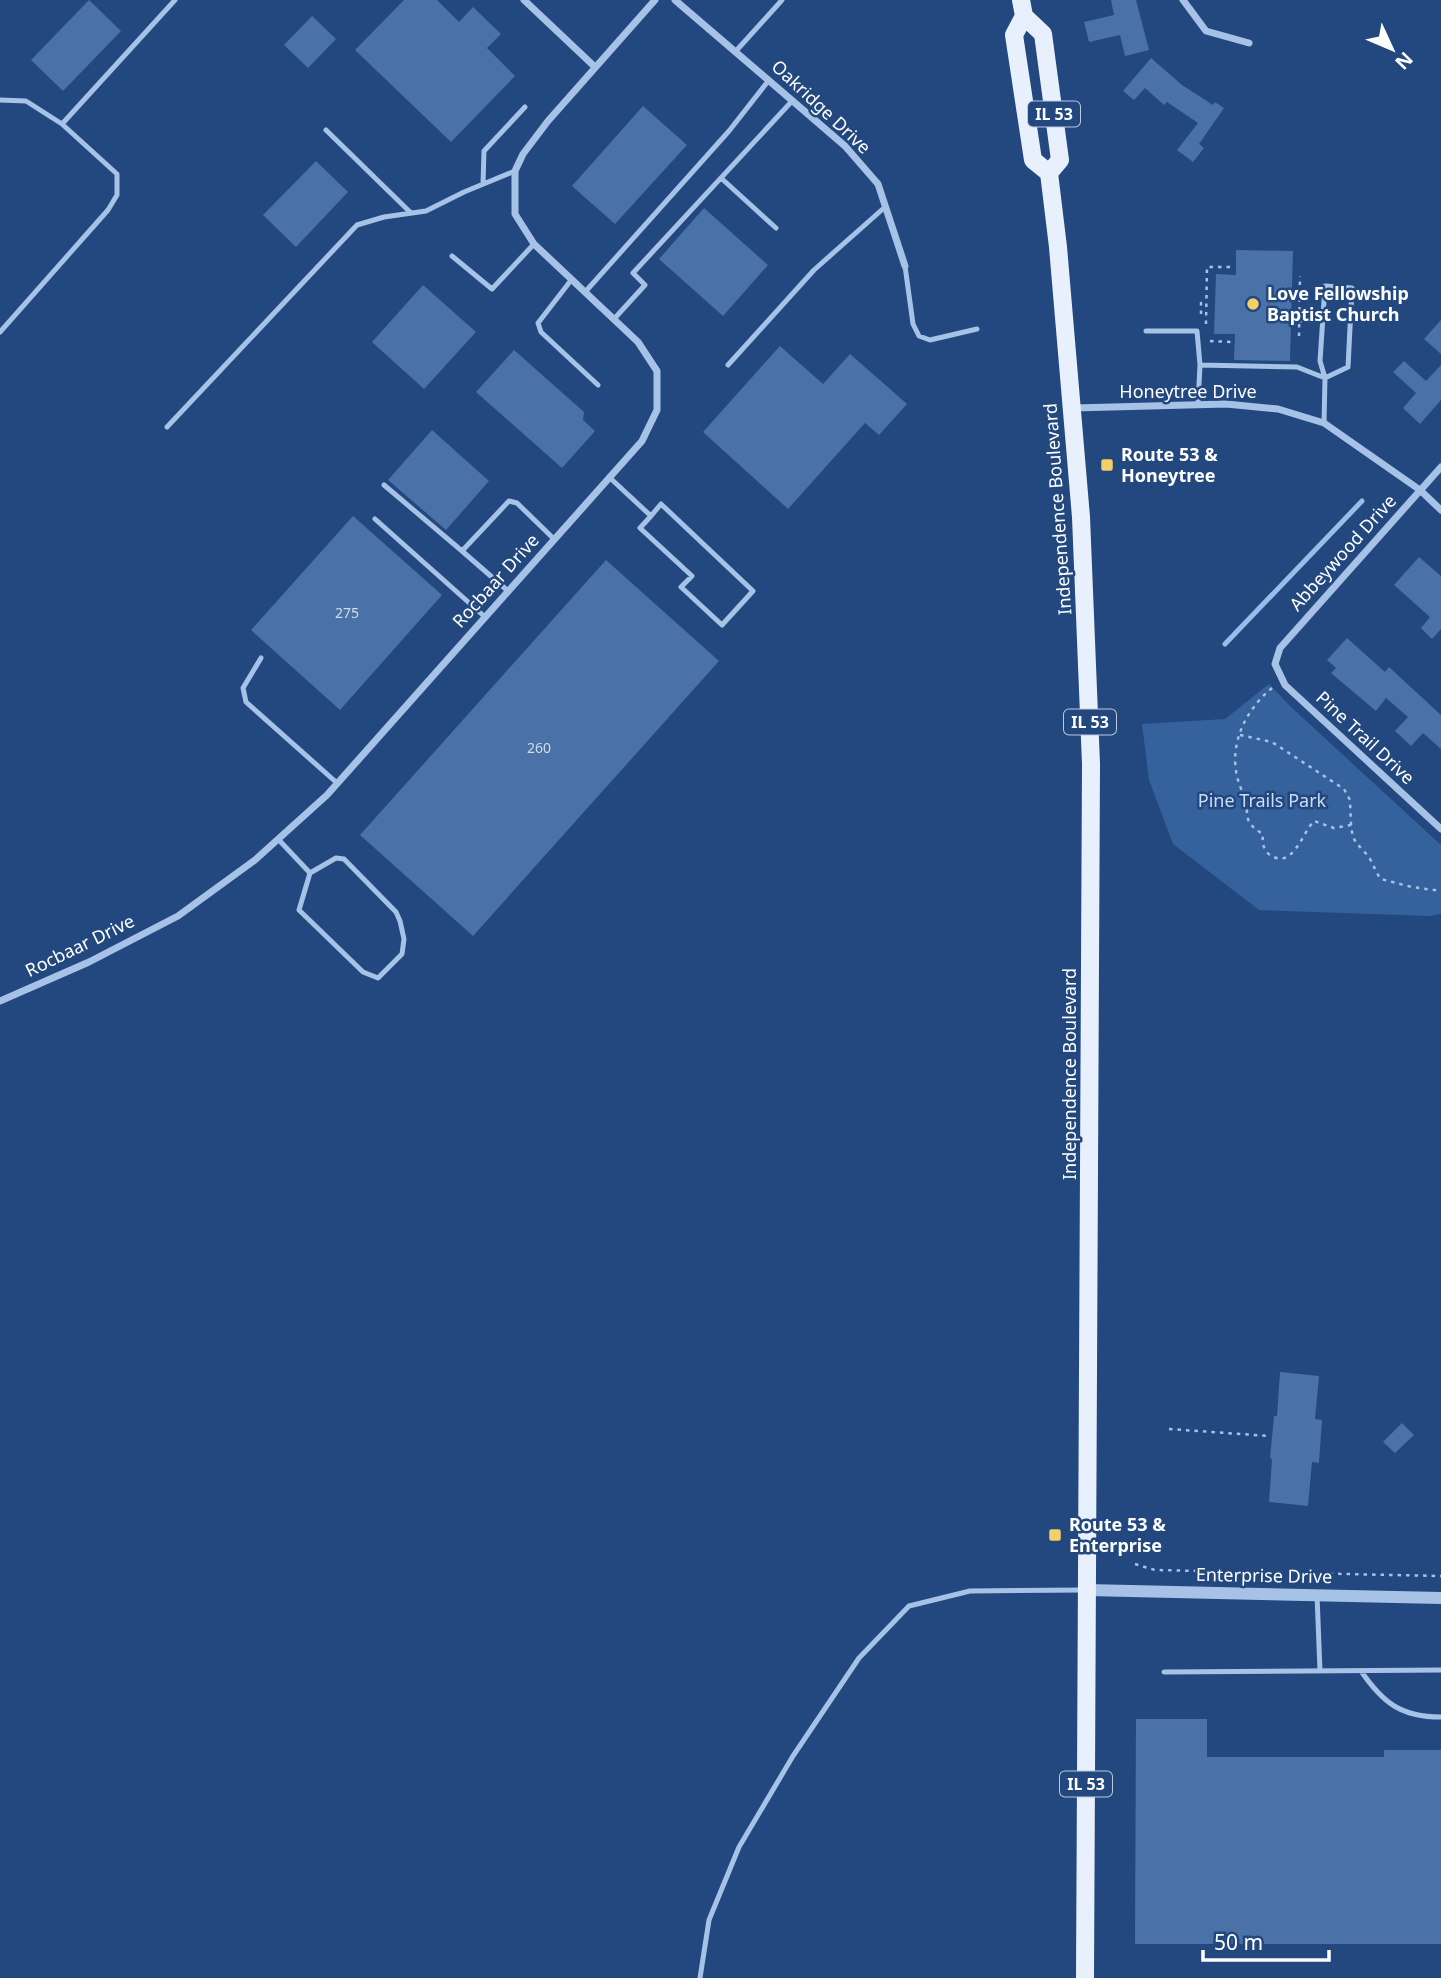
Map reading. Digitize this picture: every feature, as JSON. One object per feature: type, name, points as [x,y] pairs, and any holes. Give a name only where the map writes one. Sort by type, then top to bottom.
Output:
[{"type":"main road","name":"Independence Boulevard","points":[[1023,8],[1014,35],[1033,160],[1049,173],[1072,408],[1085,593],[1091,764],[1085,1978]]},
{"type":"main road","name":"Independence Boulevard","points":[[1023,8],[1043,34],[1060,160],[1049,173]]},
{"type":"street","points":[[524,0],[596,66]]},
{"type":"street","points":[[515,171],[523,154],[548,121],[655,0]]},
{"type":"street","name":"Oakridge Drive","points":[[675,0],[845,146],[878,184],[905,266]]},
{"type":"street","points":[[1183,0],[1206,31],[1249,43]]},
{"type":"street","name":"Rocbaar Drive","points":[[0,1001],[89,962],[178,916],[255,860],[337,783],[642,441],[657,410],[657,370],[638,342],[534,244],[516,214],[515,171]]},
{"type":"street","name":"Honeytree Drive","points":[[1072,408],[1226,404],[1278,409],[1324,424],[1420,490],[1441,510]]},
{"type":"street","name":"Abbeywood Drive","points":[[1275,664],[1280,648],[1441,467]]},
{"type":"street","name":"Pine Trail Drive","points":[[1275,664],[1285,685],[1441,830]]},
{"type":"street","name":"Enterprise Drive","points":[[1087,1590],[1441,1598]]},
{"type":"lane","points":[[62,124],[175,0]]},
{"type":"lane","points":[[736,51],[782,0]]},
{"type":"lane","points":[[586,292],[729,131],[769,80]]},
{"type":"lane","points":[[0,100],[26,101],[62,124],[117,174],[117,195],[108,210],[0,332]]},
{"type":"lane","points":[[614,319],[645,285],[633,273],[793,100]]},
{"type":"lane","points":[[483,184],[484,151],[524,107]]},
{"type":"lane","points":[[326,130],[411,213]]},
{"type":"lane","points":[[167,427],[357,225],[384,217],[426,211],[515,171]]},
{"type":"lane","points":[[721,177],[776,228]]},
{"type":"lane","points":[[728,365],[814,270],[885,208]]},
{"type":"lane","points":[[452,256],[492,289],[534,244]]},
{"type":"lane","points":[[905,266],[913,324],[919,336],[930,340],[978,329]]},
{"type":"lane","points":[[572,279],[538,323],[541,332],[597,385]]},
{"type":"lane","points":[[1200,365],[1297,367],[1325,378],[1348,367],[1352,288],[1325,286],[1321,361],[1325,378],[1324,424]]},
{"type":"lane","points":[[1146,331],[1197,331],[1200,365],[1198,404]]},
{"type":"lane","points":[[609,477],[651,516]]},
{"type":"lane","points":[[384,485],[508,591]]},
{"type":"lane","points":[[462,551],[509,501],[517,503],[554,539]]},
{"type":"lane","points":[[661,504],[753,592],[722,625],[681,587],[692,576],[640,528],[651,516],[661,504]]},
{"type":"lane","points":[[375,519],[485,617]]},
{"type":"lane","points":[[261,658],[243,688],[246,702],[337,783]]},
{"type":"lane","points":[[278,839],[310,873]]},
{"type":"lane","points":[[336,858],[344,859],[396,912],[404,939],[402,954],[379,978],[363,972],[299,910],[310,873],[336,858]]},
{"type":"lane","points":[[699,1978],[709,1920],[739,1847],[793,1756],[859,1658],[909,1606],[970,1591],[1087,1590]]},
{"type":"lane","points":[[1317,1595],[1320,1671]]},
{"type":"lane","points":[[1362,1671],[1371,1685],[1390,1703],[1408,1714],[1441,1717]]},
{"type":"lane","points":[[1164,1672],[1441,1671]]},
{"type":"path","points":[[1206,328],[1207,267],[1230,267]]},
{"type":"path","points":[[1299,336],[1300,276]]},
{"type":"path","points":[[1201,314],[1201,303],[1206,304]]},
{"type":"path","points":[[1299,321],[1315,322]]},
{"type":"path","points":[[1205,341],[1231,342]]},
{"type":"path","points":[[1272,688],[1254,705],[1244,722],[1236,751],[1235,774],[1239,788],[1250,803],[1246,812],[1248,821],[1262,834],[1262,844],[1269,854],[1280,858],[1289,857],[1296,851],[1306,830],[1314,821],[1334,828],[1351,825]]},
{"type":"path","points":[[1240,735],[1272,742],[1344,789],[1350,800],[1352,838],[1357,847],[1367,855],[1381,879],[1441,891]]},
{"type":"path","points":[[1169,1429],[1269,1436]]},
{"type":"path","points":[[1135,1564],[1155,1570],[1441,1576]]},
{"type":"green space","name":"Pine Trails Park","points":[[1269,684],[1441,845],[1441,914],[1430,916],[1259,910],[1173,844],[1149,780],[1142,724],[1225,719]]},
{"type":"building","points":[[89,0],[121,31],[63,91],[31,60]]},
{"type":"building","points":[[404,0],[437,0],[459,22],[473,7],[501,34],[487,48],[515,76],[451,142],[355,50]]},
{"type":"building","points":[[1111,0],[1136,0],[1149,50],[1125,56],[1120,35],[1089,42],[1084,22],[1114,15]]},
{"type":"building","points":[[312,16],[336,39],[308,68],[284,45]]},
{"type":"building","points":[[1151,58],[1182,85],[1213,105],[1215,102],[1224,108],[1199,144],[1204,148],[1193,162],[1177,150],[1198,123],[1167,102],[1164,105],[1145,88],[1134,100],[1123,91]]},
{"type":"building","points":[[643,106],[687,145],[615,224],[572,186]]},
{"type":"building","points":[[316,161],[348,192],[296,247],[263,215]]},
{"type":"building","points":[[704,208],[768,265],[723,316],[659,259]]},
{"type":"building","name":"Love Fellowship Baptist Church","points":[[1236,250],[1293,251],[1290,361],[1234,360],[1235,334],[1214,334],[1216,274],[1236,275]]},
{"type":"building","points":[[423,285],[476,332],[424,389],[372,342]]},
{"type":"building","points":[[1441,320],[1441,354],[1424,339]]},
{"type":"building","points":[[780,346],[823,384],[850,354],[907,404],[879,435],[865,423],[788,509],[703,432]]},
{"type":"building","points":[[514,350],[584,412],[583,420],[595,431],[562,468],[476,392]]},
{"type":"building","points":[[1404,361],[1426,381],[1441,365],[1441,400],[1420,424],[1403,408],[1416,393],[1393,372]]},
{"type":"building","points":[[432,430],[489,481],[446,530],[388,480]]},
{"type":"building","points":[[353,516],[442,595],[340,710],[251,630]]},
{"type":"building","points":[[1419,557],[1441,576],[1441,629],[1432,639],[1421,628],[1430,617],[1394,585]]},
{"type":"building","points":[[606,560],[719,661],[473,936],[360,835]]},
{"type":"building","points":[[1347,638],[1385,672],[1389,667],[1441,715],[1441,749],[1423,733],[1411,746],[1395,731],[1408,717],[1386,698],[1376,711],[1331,673],[1336,668],[1327,660]]},
{"type":"building","points":[[1280,1372],[1319,1376],[1315,1419],[1322,1420],[1319,1463],[1312,1462],[1308,1506],[1269,1502],[1270,1458],[1274,1416],[1277,1416]]},
{"type":"building","points":[[1402,1423],[1414,1435],[1395,1453],[1383,1442]]},
{"type":"building","points":[[1136,1719],[1207,1719],[1207,1757],[1384,1757],[1384,1750],[1441,1750],[1441,1944],[1135,1944]]},
{"type":"waterway","points":[[1225,644],[1362,501]]},
{"type":"place","name":"Love Fellowship Baptist Church","points":[[1253,304]]},
{"type":"place","name":"Route 53 & Honeytree","points":[[1107,465]]},
{"type":"place","name":"Route 53 & Enterprise","points":[[1055,1535]]}]
